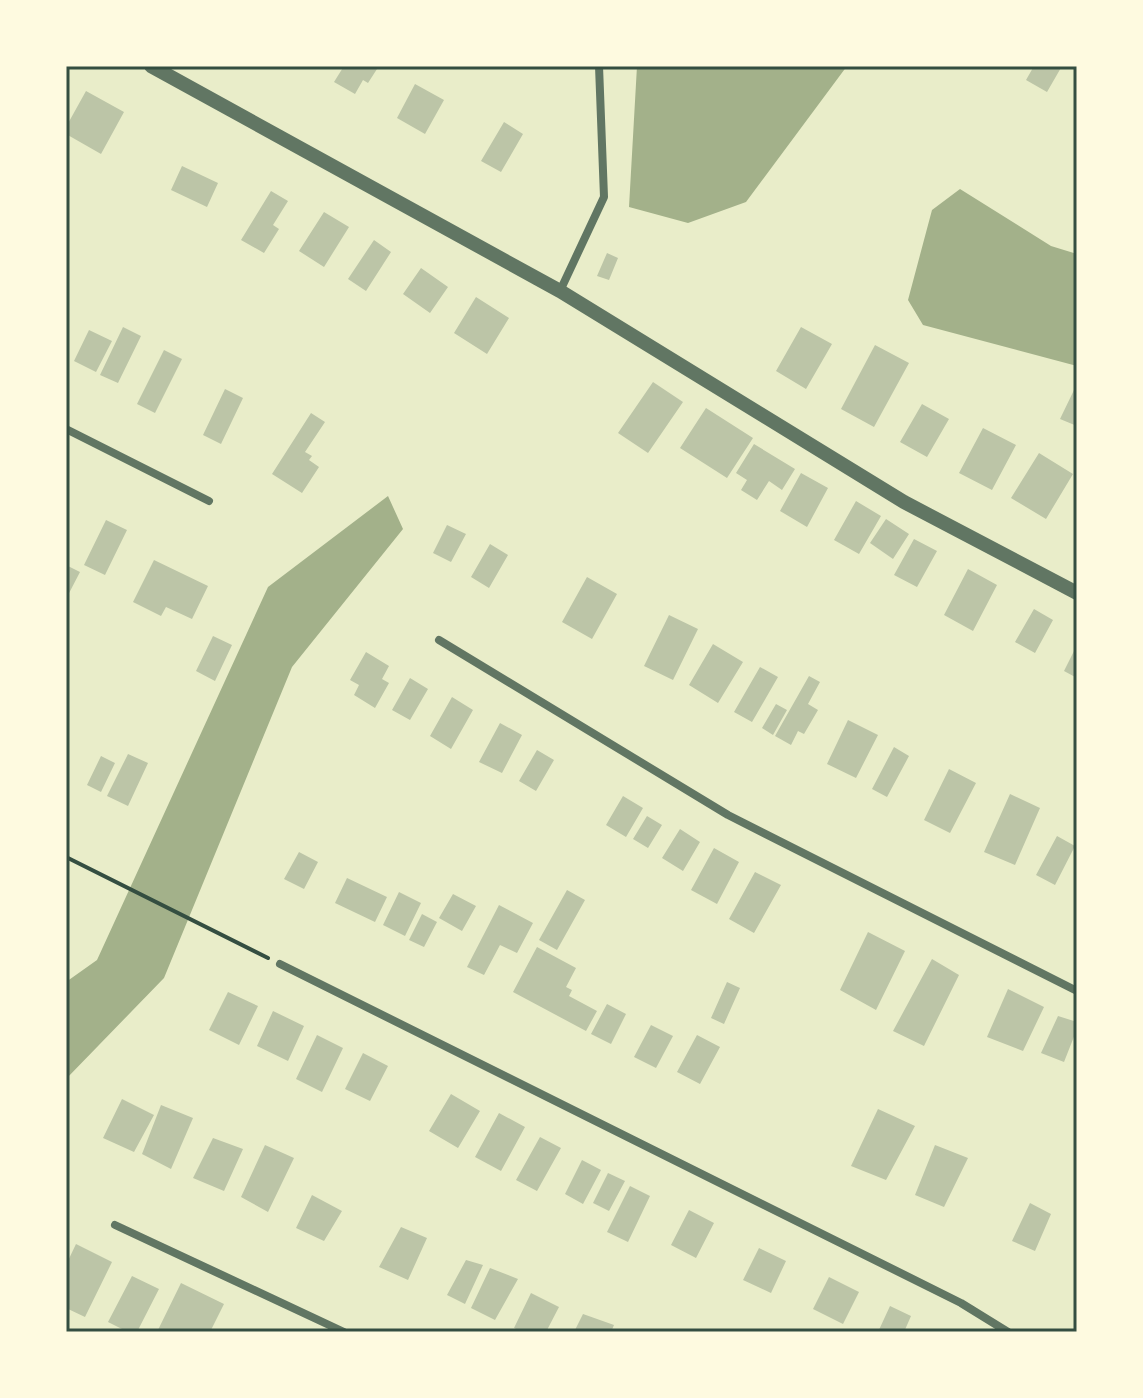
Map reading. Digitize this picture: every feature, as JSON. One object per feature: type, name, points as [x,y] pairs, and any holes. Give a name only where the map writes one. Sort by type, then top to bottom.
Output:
[{"type":"street","points":[[151,66],[560,291],[904,502],[1077,593]]},
{"type":"street","points":[[560,291],[604,197],[599,66]]},
{"type":"street","points":[[66,429],[209,501]]},
{"type":"street","points":[[439,640],[728,815],[1077,991]]},
{"type":"street","points":[[280,964],[961,1303],[1008,1332]]},
{"type":"street","points":[[115,1225],[344,1332]]},
{"type":"path","points":[[66,857],[280,964]]},
{"type":"shaded area","points":[[637,66],[847,66],[746,202],[688,223],[629,207]]},
{"type":"shaded area","points":[[960,189],[1051,246],[1077,254],[1077,366],[923,325],[908,300],[932,210]]},
{"type":"shaded area","points":[[388,496],[403,529],[292,667],[164,978],[66,1079],[66,982],[97,960],[268,587]]},
{"type":"building","points":[[344,66],[372,66],[377,69],[368,83],[363,80],[355,94],[334,82]]},
{"type":"building","points":[[1034,66],[1062,66],[1047,92],[1026,80]]},
{"type":"building","points":[[415,84],[444,100],[425,134],[397,118]]},
{"type":"building","points":[[86,91],[124,112],[101,154],[66,134],[66,127]]},
{"type":"building","points":[[504,122],[523,134],[501,172],[481,161]]},
{"type":"building","points":[[182,166],[218,183],[207,207],[171,190]]},
{"type":"building","points":[[271,191],[288,201],[273,225],[279,229],[264,253],[241,240]]},
{"type":"building","points":[[324,212],[349,227],[324,267],[299,251]]},
{"type":"building","points":[[374,240],[391,252],[366,291],[348,279]]},
{"type":"building","points":[[607,253],[618,258],[609,280],[597,276]]},
{"type":"building","points":[[421,268],[448,287],[430,313],[403,294]]},
{"type":"building","points":[[476,297],[509,318],[487,354],[454,333]]},
{"type":"building","points":[[123,327],[141,336],[118,383],[100,375]]},
{"type":"building","points":[[801,327],[832,344],[806,389],[776,371]]},
{"type":"building","points":[[89,330],[112,341],[96,372],[74,361]]},
{"type":"building","points":[[875,345],[909,363],[874,427],[841,409]]},
{"type":"building","points":[[164,350],[182,359],[155,413],[137,404]]},
{"type":"building","points":[[653,382],[683,402],[648,453],[618,433]]},
{"type":"building","points":[[225,389],[243,398],[221,444],[203,435]]},
{"type":"building","points":[[1074,390],[1077,391],[1077,426],[1060,419]]},
{"type":"building","points":[[922,404],[949,419],[927,457],[900,442]]},
{"type":"building","points":[[706,408],[753,438],[727,478],[680,448]]},
{"type":"building","points":[[311,413],[325,422],[305,452],[312,456],[309,460],[319,467],[302,493],[272,474]]},
{"type":"building","points":[[983,428],[1016,445],[992,490],[959,473]]},
{"type":"building","points":[[754,444],[795,469],[782,490],[769,481],[757,500],[741,490],[747,480],[736,473]]},
{"type":"building","points":[[1039,453],[1073,474],[1046,519],[1011,498]]},
{"type":"building","points":[[801,473],[828,488],[807,527],[780,511]]},
{"type":"building","points":[[856,501],[881,516],[859,554],[834,540]]},
{"type":"building","points":[[886,519],[909,534],[893,559],[870,543]]},
{"type":"building","points":[[106,520],[127,530],[105,575],[84,565]]},
{"type":"building","points":[[447,525],[466,534],[451,562],[433,553]]},
{"type":"building","points":[[914,539],[937,551],[917,587],[894,575]]},
{"type":"building","points":[[490,544],[508,555],[489,588],[471,577]]},
{"type":"building","points":[[154,560],[208,586],[192,619],[166,607],[161,616],[133,602]]},
{"type":"building","points":[[66,565],[80,572],[66,599]]},
{"type":"building","points":[[968,569],[997,585],[973,631],[944,615]]},
{"type":"building","points":[[587,577],[617,594],[592,639],[562,622]]},
{"type":"building","points":[[1034,609],[1053,620],[1035,653],[1015,642]]},
{"type":"building","points":[[669,615],[698,629],[673,680],[644,666]]},
{"type":"building","points":[[213,636],[232,645],[215,681],[196,671]]},
{"type":"building","points":[[713,644],[743,662],[718,703],[689,685]]},
{"type":"building","points":[[1077,645],[1077,678],[1064,671]]},
{"type":"building","points":[[366,652],[389,666],[382,679],[389,683],[375,708],[354,695],[359,685],[350,680]]},
{"type":"building","points":[[760,667],[778,677],[752,722],[734,712]]},
{"type":"building","points":[[809,676],[820,682],[808,704],[818,710],[804,734],[798,731],[791,745],[775,736]]},
{"type":"building","points":[[410,678],[428,689],[410,720],[392,710]]},
{"type":"building","points":[[452,697],[473,710],[451,749],[430,736]]},
{"type":"building","points":[[776,704],[787,710],[773,735],[762,728]]},
{"type":"building","points":[[848,720],[878,735],[856,778],[827,764]]},
{"type":"building","points":[[500,723],[522,735],[502,773],[479,762]]},
{"type":"building","points":[[894,747],[909,756],[887,797],[872,789]]},
{"type":"building","points":[[537,750],[554,760],[536,791],[519,781]]},
{"type":"building","points":[[128,754],[148,763],[128,806],[107,796]]},
{"type":"building","points":[[101,756],[115,763],[101,792],[87,785]]},
{"type":"building","points":[[949,769],[976,783],[950,833],[924,820]]},
{"type":"building","points":[[1010,794],[1040,808],[1015,865],[984,852]]},
{"type":"building","points":[[623,796],[643,808],[626,837],[606,825]]},
{"type":"building","points":[[647,816],[662,825],[648,848],[633,839]]},
{"type":"building","points":[[680,829],[700,842],[683,871],[662,858]]},
{"type":"building","points":[[1057,836],[1075,846],[1055,885],[1036,875]]},
{"type":"building","points":[[714,848],[739,862],[717,904],[691,890]]},
{"type":"building","points":[[299,852],[318,862],[304,889],[284,879]]},
{"type":"building","points":[[755,872],[781,885],[754,933],[729,919]]},
{"type":"building","points":[[347,878],[387,897],[375,922],[335,903]]},
{"type":"building","points":[[567,890],[585,900],[557,950],[539,940]]},
{"type":"building","points":[[399,892],[421,903],[405,936],[383,925]]},
{"type":"building","points":[[453,894],[476,906],[462,931],[439,918]]},
{"type":"building","points":[[499,905],[533,923],[517,953],[500,945],[484,975],[467,967]]},
{"type":"building","points":[[422,914],[437,922],[424,947],[409,940]]},
{"type":"building","points":[[868,932],[905,951],[876,1010],[840,990]]},
{"type":"building","points":[[537,947],[576,968],[566,987],[572,990],[569,996],[597,1011],[586,1031],[513,992]]},
{"type":"building","points":[[932,959],[959,975],[924,1046],[893,1031]]},
{"type":"building","points":[[727,982],[740,988],[724,1024],[711,1018]]},
{"type":"building","points":[[1008,989],[1044,1007],[1023,1051],[987,1037]]},
{"type":"building","points":[[228,992],[258,1006],[239,1045],[209,1030]]},
{"type":"building","points":[[607,1004],[626,1014],[611,1044],[591,1034]]},
{"type":"building","points":[[273,1011],[304,1026],[288,1061],[257,1046]]},
{"type":"building","points":[[1058,1016],[1077,1022],[1064,1062],[1041,1053]]},
{"type":"building","points":[[651,1025],[673,1036],[656,1068],[634,1057]]},
{"type":"building","points":[[317,1035],[343,1048],[322,1092],[296,1079]]},
{"type":"building","points":[[697,1035],[720,1047],[700,1084],[677,1072]]},
{"type":"building","points":[[363,1053],[388,1066],[370,1101],[345,1089]]},
{"type":"building","points":[[451,1094],[480,1111],[458,1148],[429,1131]]},
{"type":"building","points":[[122,1099],[154,1115],[134,1152],[103,1138]]},
{"type":"building","points":[[161,1105],[193,1118],[171,1169],[142,1154]]},
{"type":"building","points":[[878,1109],[915,1126],[886,1180],[851,1166]]},
{"type":"building","points":[[499,1113],[525,1127],[501,1171],[475,1157]]},
{"type":"building","points":[[540,1137],[561,1148],[537,1191],[516,1180]]},
{"type":"building","points":[[213,1138],[243,1149],[224,1191],[193,1178]]},
{"type":"building","points":[[265,1145],[294,1158],[268,1212],[241,1197]]},
{"type":"building","points":[[935,1145],[968,1158],[944,1207],[915,1195]]},
{"type":"building","points":[[582,1160],[601,1170],[583,1204],[565,1194]]},
{"type":"building","points":[[608,1173],[625,1181],[609,1211],[593,1203]]},
{"type":"building","points":[[630,1186],[650,1196],[628,1242],[607,1232]]},
{"type":"building","points":[[312,1195],[342,1211],[324,1241],[296,1228]]},
{"type":"building","points":[[1030,1203],[1051,1214],[1035,1251],[1012,1241]]},
{"type":"building","points":[[689,1210],[714,1223],[696,1258],[671,1245]]},
{"type":"building","points":[[401,1227],[427,1238],[408,1280],[379,1267]]},
{"type":"building","points":[[76,1244],[112,1262],[85,1317],[66,1308],[66,1265]]},
{"type":"building","points":[[759,1248],[786,1261],[771,1293],[743,1280]]},
{"type":"building","points":[[466,1260],[483,1265],[465,1304],[447,1295]]},
{"type":"building","points":[[490,1268],[518,1279],[495,1320],[471,1308]]},
{"type":"building","points":[[132,1276],[159,1289],[137,1332],[128,1332],[108,1322]]},
{"type":"building","points":[[829,1277],[859,1292],[843,1324],[813,1309]]},
{"type":"building","points":[[181,1283],[224,1304],[210,1332],[157,1332]]},
{"type":"building","points":[[531,1293],[559,1307],[546,1332],[522,1332],[514,1328]]},
{"type":"building","points":[[890,1306],[911,1316],[904,1332],[878,1332]]},
{"type":"building","points":[[583,1314],[614,1325],[611,1332],[574,1332]]}]
